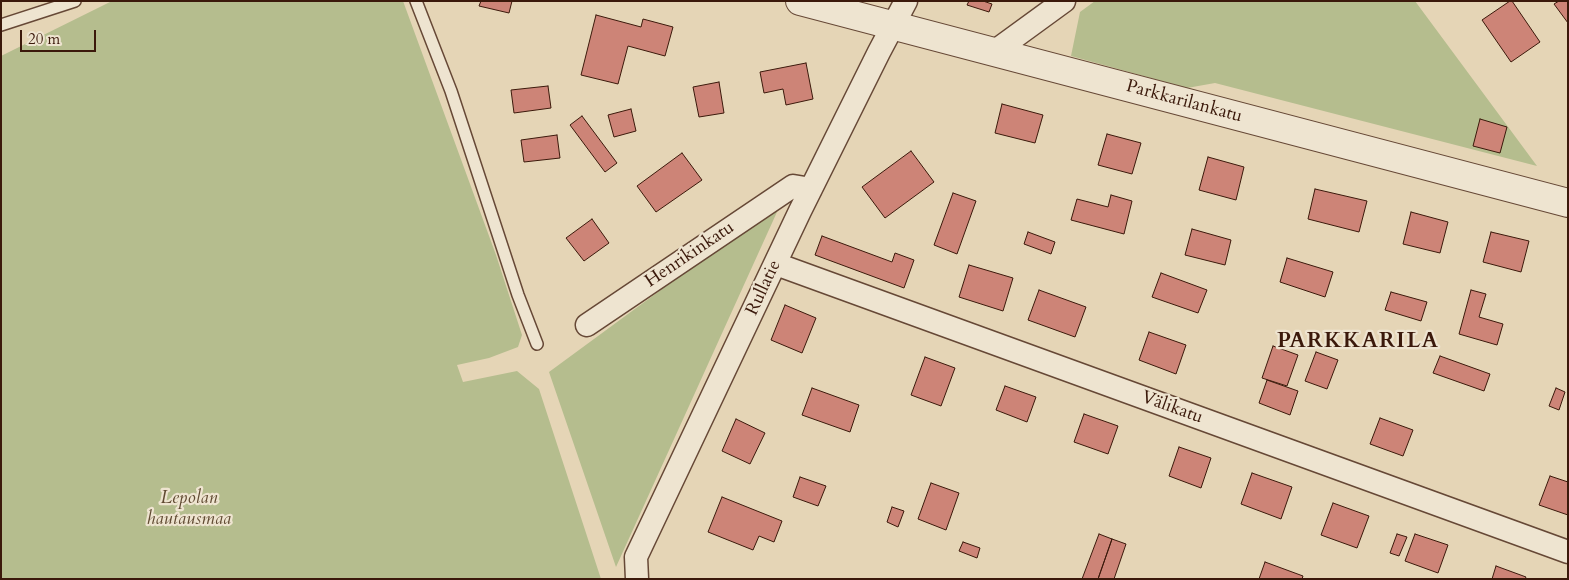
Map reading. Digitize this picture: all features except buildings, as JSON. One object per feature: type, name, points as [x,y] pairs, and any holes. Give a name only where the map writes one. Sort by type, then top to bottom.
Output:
[{"type":"street","name":"Parkkarilankatu","points":[[800,1],[1568,203]]},
{"type":"street","name":"Rullatie","points":[[637,579],[636,557],[776,264],[802,187],[894,26],[906,1]]},
{"type":"street","points":[[994,52],[1064,1]]},
{"type":"street","name":"Henrikinkatu","points":[[587,324],[802,187]]},
{"type":"street","name":"Välikatu","points":[[776,264],[1568,552]]},
{"type":"lane","points":[[1,25],[75,1]]},
{"type":"lane","points":[[416,1],[451,91],[518,295],[537,344]]},
{"type":"green space","name":"Lepolan hautausmaa","points":[[112,1],[403,1],[496,255],[522,335],[518,347],[489,358],[457,365],[463,382],[517,371],[539,389],[601,579],[1,579],[1,56]]},
{"type":"green space","points":[[1095,1],[1415,1],[1537,166],[1215,83],[1187,88],[1071,56],[1080,12]]},
{"type":"green space","points":[[782,201],[616,567],[549,372]]},
{"type":"district","name":"PARKKARILA","points":[[1358,342]]}]
